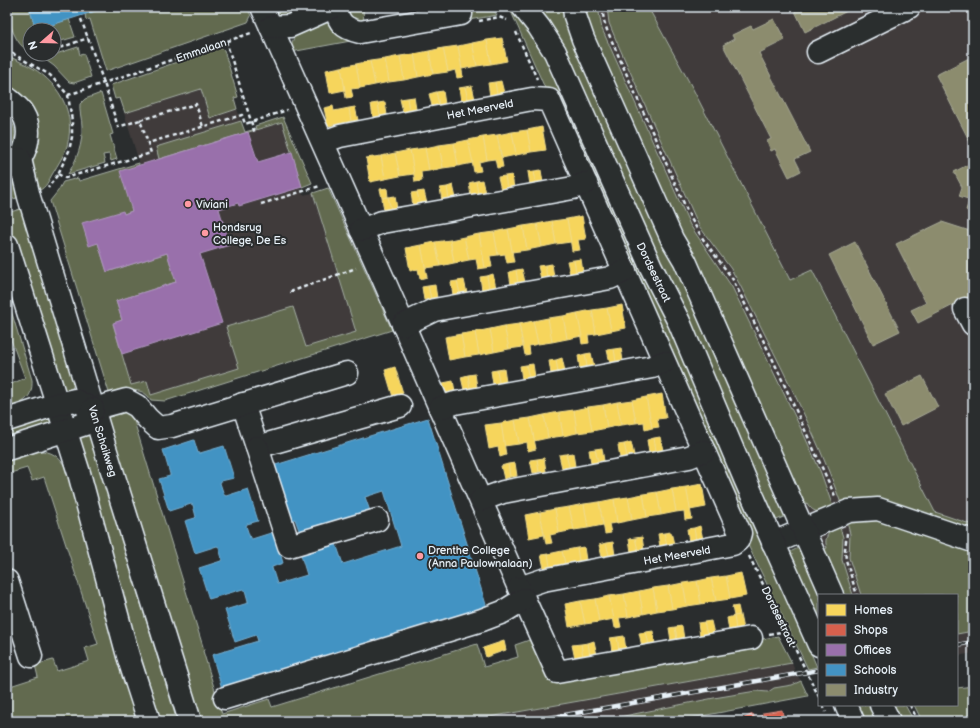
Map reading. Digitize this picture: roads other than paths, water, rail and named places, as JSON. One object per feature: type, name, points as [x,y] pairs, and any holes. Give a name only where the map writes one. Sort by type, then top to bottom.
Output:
[{"type":"street","points":[[262,7],[557,672],[751,638]]},
{"type":"street","points":[[271,27],[290,26],[334,7],[339,20],[344,27],[360,32],[461,14]]},
{"type":"street","points":[[574,7],[575,16],[583,38],[672,239],[685,261],[744,392],[832,594]]},
{"type":"street","points":[[818,52],[909,7]]},
{"type":"street","name":"Dordsestraat","points":[[514,15],[539,27],[555,52],[651,267],[679,322],[773,543],[818,643]]},
{"type":"street","points":[[7,98],[16,105],[23,114],[27,126],[28,137],[26,149],[13,164]]},
{"type":"street","name":"Het Meerveld","points":[[323,142],[340,136],[532,99],[549,100],[586,183]]},
{"type":"street","name":"Van Schaikweg","points":[[13,164],[29,197],[190,721]]},
{"type":"street","points":[[361,230],[382,222],[573,188],[586,183],[704,451],[689,457],[504,492],[481,500]]},
{"type":"street","points":[[7,245],[79,473],[128,656],[149,721]]},
{"type":"street","points":[[403,325],[434,310],[610,278],[625,271]]},
{"type":"street","points":[[440,408],[455,403],[652,367],[664,362]]},
{"type":"street","points":[[7,420],[57,404],[75,400],[93,409],[126,400],[137,406],[158,428],[172,426],[347,373]]},
{"type":"street","points":[[243,404],[289,546],[376,520]]},
{"type":"street","points":[[256,447],[400,406]]},
{"type":"street","points":[[7,449],[85,424],[93,409]]},
{"type":"street","name":"Het Meerveld","points":[[225,698],[482,620],[503,612],[522,593],[543,580],[733,544],[738,540],[740,533],[704,451]]},
{"type":"street","points":[[773,543],[842,514],[864,509],[878,509],[973,541]]},
{"type":"street","points":[[7,581],[31,656]]},
{"type":"street","points":[[846,706],[853,721]]},
{"type":"street","points":[[882,706],[889,721]]},
{"type":"railway","points":[[958,645],[973,642]]},
{"type":"railway","points":[[531,721],[818,670]]},
{"type":"place","name":"Viviani","points":[[188,204]]},
{"type":"place","name":"Hondsrug College, De Es","points":[[205,233]]},
{"type":"place","name":"Drenthe College (Anna Paulownalaan)","points":[[420,556]]}]
